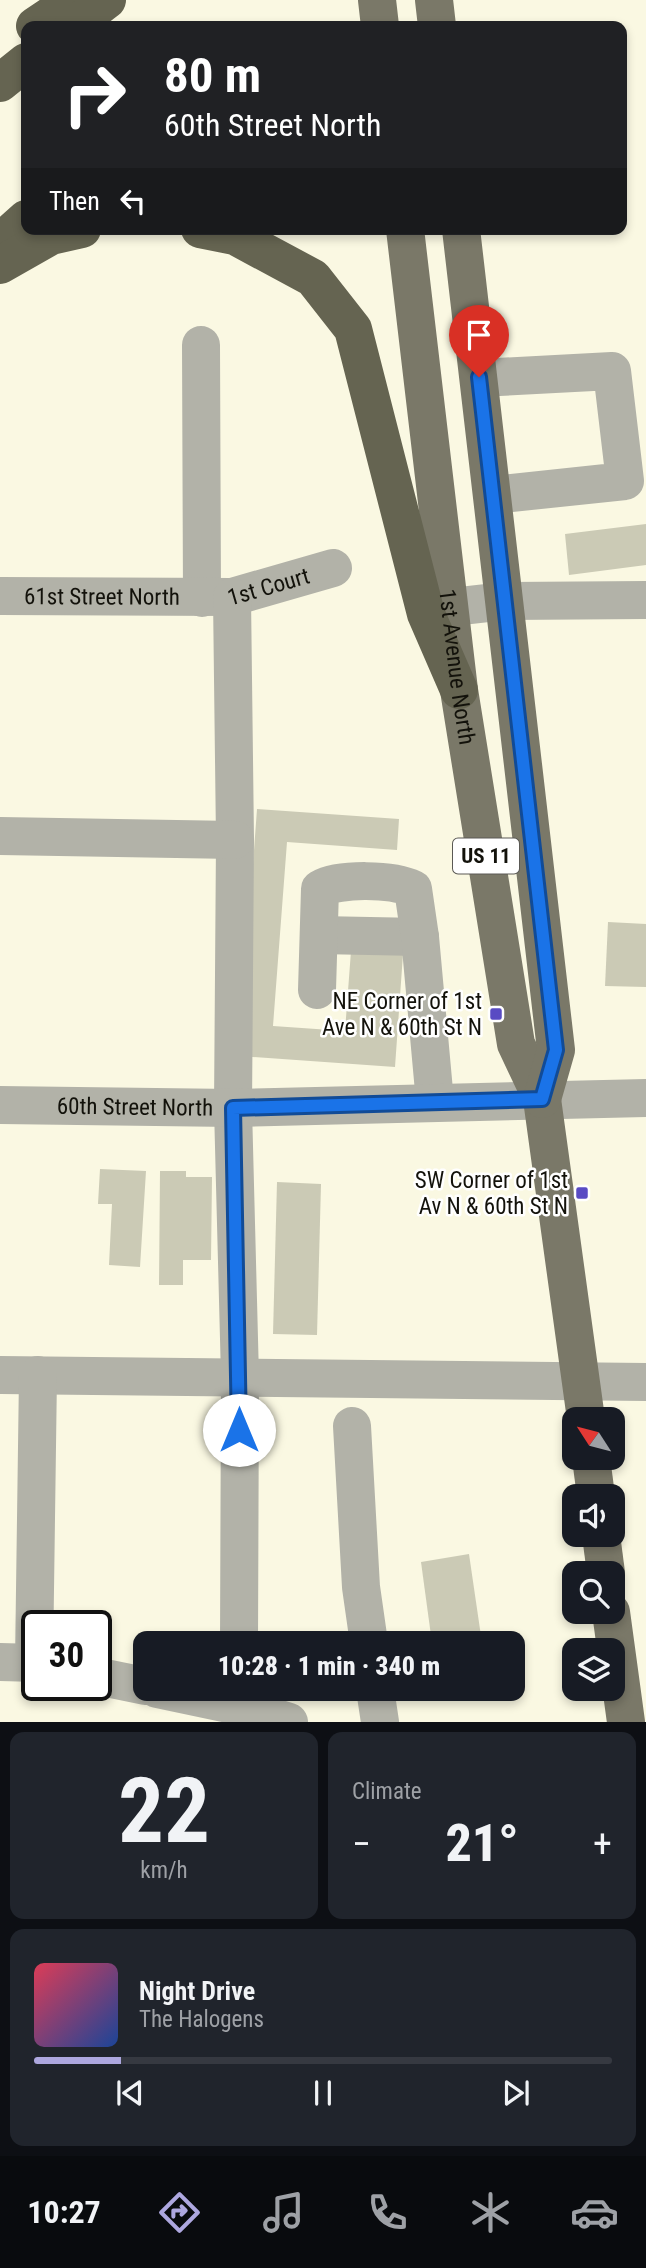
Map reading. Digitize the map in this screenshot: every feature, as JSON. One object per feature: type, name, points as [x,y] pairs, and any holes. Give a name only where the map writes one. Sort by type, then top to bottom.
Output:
[{"type":"highway","points":[[42,21],[74,0]]},
{"type":"highway","points":[[80,21],[107,0]]},
{"type":"highway","points":[[0,50],[21,35]]},
{"type":"highway","points":[[0,83],[21,66]]},
{"type":"highway","points":[[0,242],[21,223]]},
{"type":"highway","points":[[0,265],[55,235]]},
{"type":"highway","points":[[230,235],[313,278],[353,329],[426,614],[459,690]]},
{"type":"main road","points":[[377,0],[379,21]]},
{"type":"main road","points":[[434,0],[436,21]]},
{"type":"main road","name":"1st Avenue North","points":[[406,235],[452,607],[459,690],[516,1044],[542,1099],[584,1407]]},
{"type":"main road","name":"1st Avenue North","points":[[462,235],[556,1050],[542,1099]]},
{"type":"main road","points":[[613,1624],[626,1722]]},
{"type":"street","points":[[201,345],[235,840],[233,1108],[240,1377],[239,1631]]},
{"type":"street","points":[[479,377],[611,371],[625,481],[493,495]]},
{"type":"street","name":"1st Court","points":[[217,598],[333,568]]},
{"type":"street","name":"61st Street North","points":[[0,596],[217,598]]},
{"type":"street","points":[[452,607],[505,601],[646,600]]},
{"type":"street","points":[[0,836],[235,840]]},
{"type":"street","points":[[317,990],[320,889],[331,883],[400,883],[413,889],[421,937],[435,1102]]},
{"type":"street","points":[[319,935],[421,937]]},
{"type":"street","name":"60th Street North","points":[[0,1105],[233,1108],[646,1098]]},
{"type":"street","points":[[0,1375],[646,1382]]},
{"type":"street","points":[[27,1610],[38,1375]]},
{"type":"street","points":[[352,1426],[361,1587],[367,1631]]},
{"type":"street","points":[[112,1679],[133,1684]]},
{"type":"street","points":[[213,1701],[261,1711]]},
{"type":"street","points":[[377,1701],[380,1722]]},
{"type":"building","points":[[646,524],[646,565],[569,575],[565,534]]},
{"type":"building","points":[[257,809],[399,819],[397,850],[287,842],[273,1026],[345,1031],[351,951],[403,954],[395,1067],[239,1056]]},
{"type":"building","points":[[608,922],[646,924],[646,987],[605,986]]},
{"type":"building","points":[[100,1169],[146,1171],[140,1267],[109,1265],[112,1204],[98,1204]]},
{"type":"building","points":[[160,1171],[186,1171],[186,1177],[212,1177],[211,1260],[183,1260],[183,1285],[159,1285]]},
{"type":"building","points":[[277,1182],[321,1184],[317,1335],[273,1334]]},
{"type":"building","points":[[469,1554],[480,1631],[430,1631],[421,1562]]},
{"type":"place","name":"NE Corner of 1st Ave N & 60th St N","points":[[496,1014]]},
{"type":"place","name":"SW Corner of 1st Av N & 60th St N","points":[[582,1193]]},
{"type":"route","points":[[239,1430],[233,1108],[542,1099],[556,1050],[479,377]]}]
